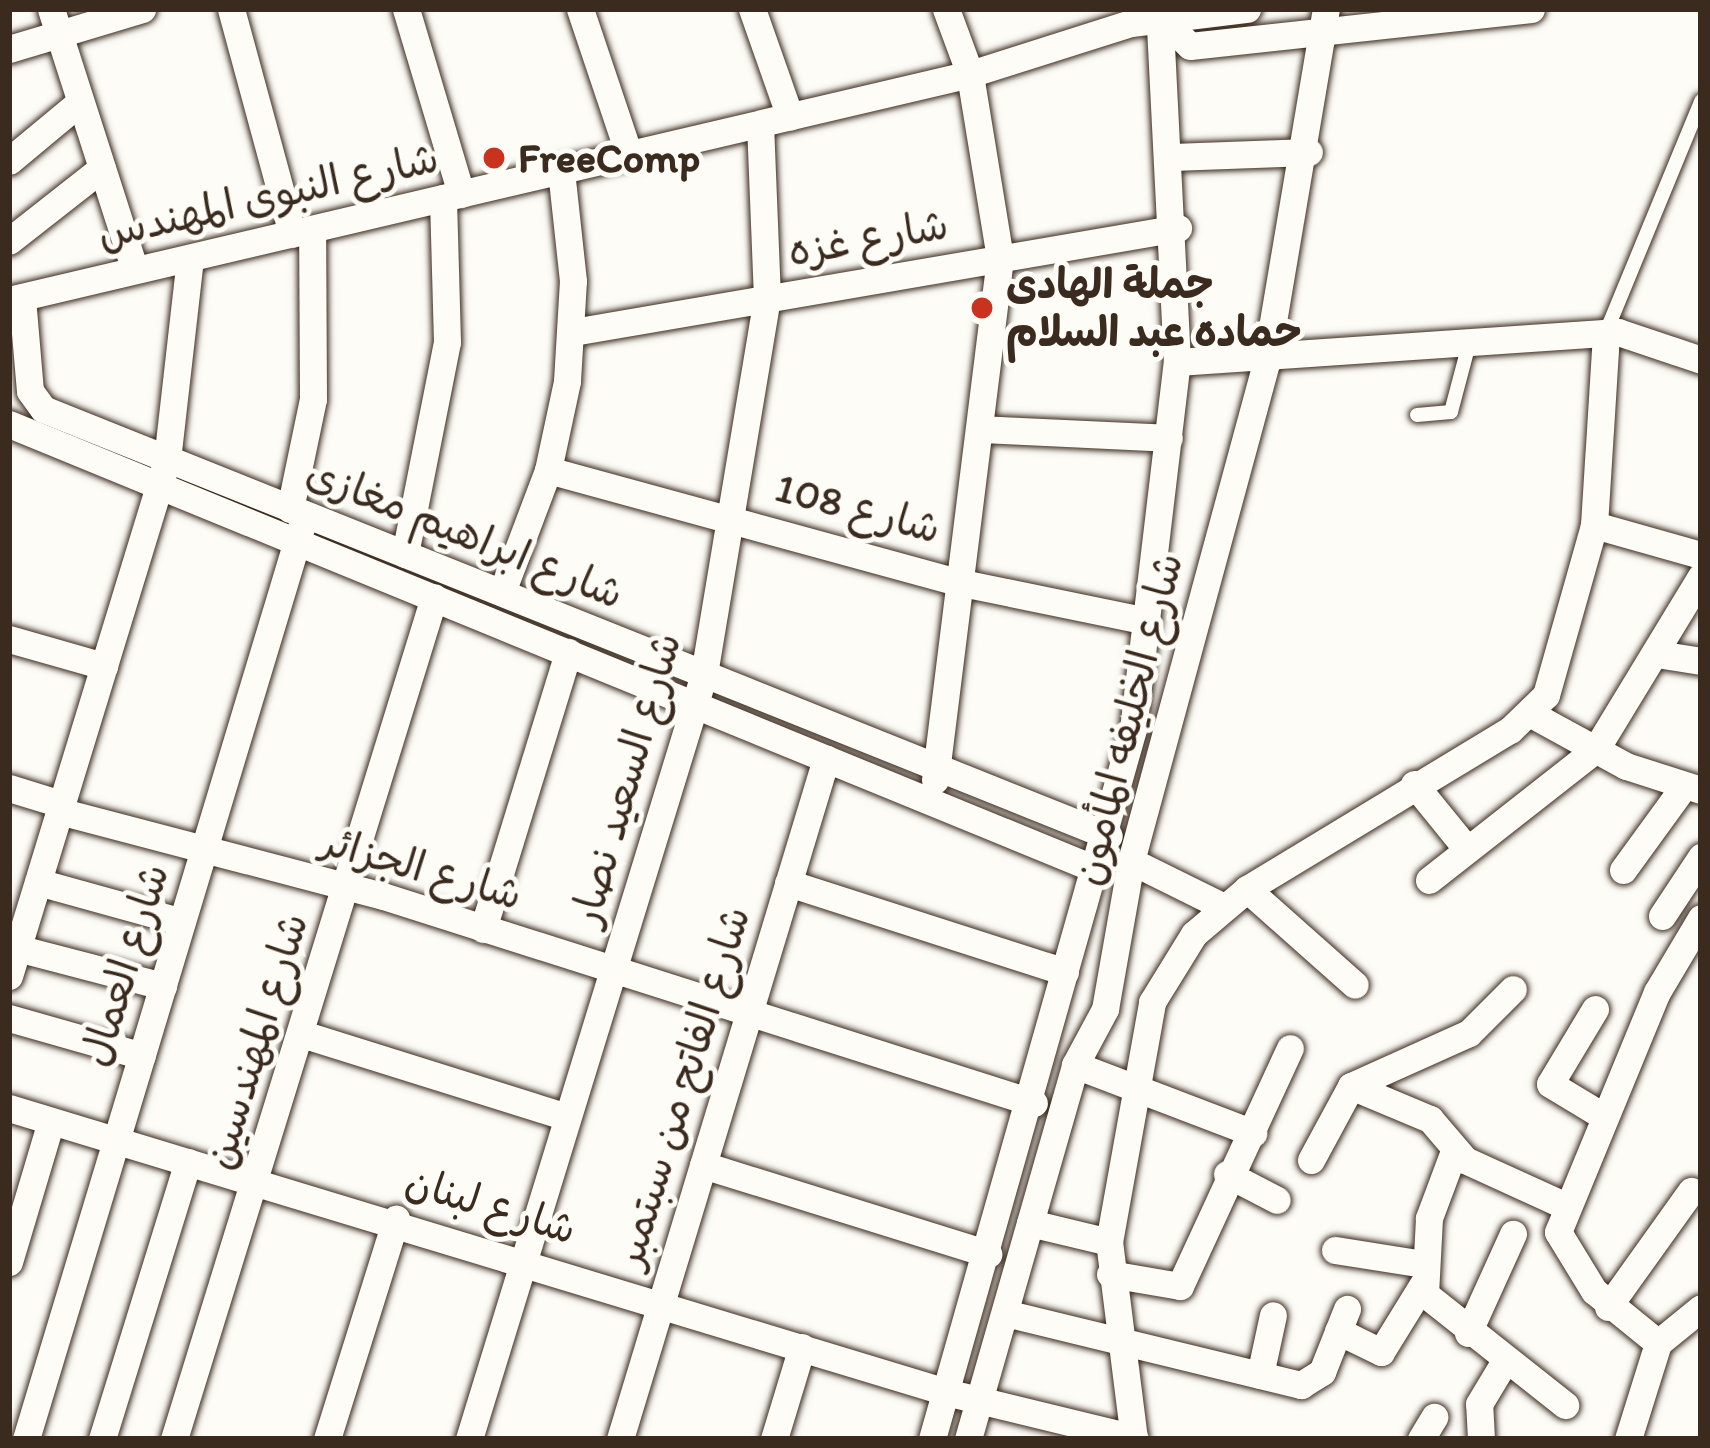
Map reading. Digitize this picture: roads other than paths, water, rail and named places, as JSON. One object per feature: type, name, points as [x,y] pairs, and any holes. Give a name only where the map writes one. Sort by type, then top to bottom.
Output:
[{"type":"street","points":[[9,49],[55,22],[142,9]]},
{"type":"street","name":"شارع العمال","points":[[26,1439],[298,522],[313,399],[302,232],[231,9]]},
{"type":"street","points":[[405,554],[444,366],[452,196],[406,9]]},
{"type":"street","points":[[580,9],[628,155]]},
{"type":"street","points":[[752,9],[790,117]]},
{"type":"street","points":[[932,802],[1000,258],[970,74],[946,9]]},
{"type":"street","name":"شارع النبوى المهندس","points":[[15,299],[970,74],[1160,14],[1247,9]]},
{"type":"street","points":[[1160,14],[1190,46],[1327,21],[1531,9]]},
{"type":"street","name":"شارع الخليفه المأمون","points":[[932,1439],[1034,1102],[1055,1004],[1100,871],[1147,620],[1177,362],[1178,228],[1160,14]]},
{"type":"street","name":"شارع الخليفه المأمون","points":[[968,1439],[1075,1065],[1105,1009],[1131,861],[1266,363],[1310,152],[1327,21]]},
{"type":"street","points":[[55,22],[135,270]]},
{"type":"street","points":[[9,161],[80,102]]},
{"type":"street","name":"شارع السعيد نصار","points":[[469,1439],[704,674],[738,519],[767,298],[760,126]]},
{"type":"street","points":[[1172,157],[1310,152]]},
{"type":"street","points":[[9,241],[102,167]]},
{"type":"street","points":[[502,592],[548,470],[572,332],[561,170]]},
{"type":"street","name":"شارع غزه","points":[[572,332],[1178,228]]},
{"type":"street","points":[[163,986],[12,962],[163,472],[190,258]]},
{"type":"street","name":"شارع ابراهيم مغازى","points":[[15,299],[35,401],[163,472]]},
{"type":"street","points":[[1134,1438],[1108,1242],[1137,1080],[1170,966],[1247,889],[1532,714],[1552,685],[1594,525],[1606,332]]},
{"type":"street","points":[[1177,362],[1266,363],[1606,332],[1701,360]]},
{"type":"street","name":"شارع ابراهيم مغازى","points":[[9,424],[405,554],[1109,836]]},
{"type":"street","points":[[980,429],[1169,438]]},
{"type":"street","name":"شارع 108","points":[[548,470],[962,583],[1147,620]]},
{"type":"street","name":"شارع ابراهيم مغازى","points":[[298,522],[434,597],[1100,871]]},
{"type":"street","points":[[1594,525],[1701,555]]},
{"type":"street","points":[[1429,880],[1596,749],[1701,576]]},
{"type":"street","name":"شارع المهندسين","points":[[174,1439],[257,1184],[434,597]]},
{"type":"street","points":[[9,639],[104,666]]},
{"type":"street","points":[[483,929],[568,652]]},
{"type":"street","points":[[1657,654],[1701,662]]},
{"type":"street","points":[[1532,714],[1596,749],[1692,788],[1623,870]]},
{"type":"street","name":"شارع الفاتح من سبتمبر","points":[[620,1439],[826,759]]},
{"type":"street","points":[[1414,784],[1466,848]]},
{"type":"street","name":"شارع الجزائر","points":[[9,788],[203,851],[346,888],[614,969],[1034,1102]]},
{"type":"street","points":[[1662,916],[1701,857]]},
{"type":"street","points":[[1131,861],[1224,907]]},
{"type":"street","points":[[38,882],[182,922]]},
{"type":"street","points":[[788,883],[1065,972]]},
{"type":"street","points":[[1247,889],[1355,986]]},
{"type":"street","points":[[1658,1343],[1609,1307],[1560,1246],[1568,1207],[1603,1116],[1701,918]]},
{"type":"street","points":[[1311,1160],[1351,1086],[1469,1033],[1513,989]]},
{"type":"street","points":[[1055,1004],[1078,1022],[1105,1009]]},
{"type":"street","points":[[1595,1009],[1550,1084],[1603,1116]]},
{"type":"street","points":[[9,1018],[142,1056]]},
{"type":"street","points":[[302,1034],[568,1117]]},
{"type":"street","points":[[1110,1274],[1180,1286],[1227,1174],[1253,1133],[1290,1048]]},
{"type":"street","points":[[1075,1065],[1137,1080],[1253,1133]]},
{"type":"street","points":[[1351,1086],[1430,1119],[1454,1150],[1568,1207]]},
{"type":"street","name":"شارع لبنان","points":[[9,1108],[257,1184],[396,1219],[946,1392],[1134,1438]]},
{"type":"street","points":[[9,1262],[50,1121]]},
{"type":"street","points":[[1005,1313],[1311,1383],[1342,1320],[1381,1352],[1423,1274],[1454,1150]]},
{"type":"street","points":[[102,1439],[188,1162]]},
{"type":"street","points":[[703,1165],[988,1253]]},
{"type":"street","points":[[1227,1174],[1277,1200]]},
{"type":"street","points":[[1609,1307],[1691,1191]]},
{"type":"street","points":[[327,1439],[396,1219]]},
{"type":"street","points":[[1030,1223],[1108,1242]]},
{"type":"street","points":[[1468,1334],[1513,1234]]},
{"type":"street","points":[[1335,1250],[1423,1274]]},
{"type":"street","points":[[1423,1274],[1436,1312],[1565,1405]]},
{"type":"street","points":[[1628,1439],[1658,1343],[1701,1308]]},
{"type":"street","points":[[1260,1375],[1274,1315]]},
{"type":"street","points":[[774,1439],[802,1347]]},
{"type":"street","points":[[1481,1439],[1478,1404],[1503,1364]]},
{"type":"lane","points":[[1606,332],[1701,101]]},
{"type":"lane","points":[[1417,415],[1456,406],[1468,344]]},
{"type":"place","name":"FreeComp","points":[[494,158]]},
{"type":"place","name":"جملة الهادى حماده عبد السلام","points":[[982,308]]}]
